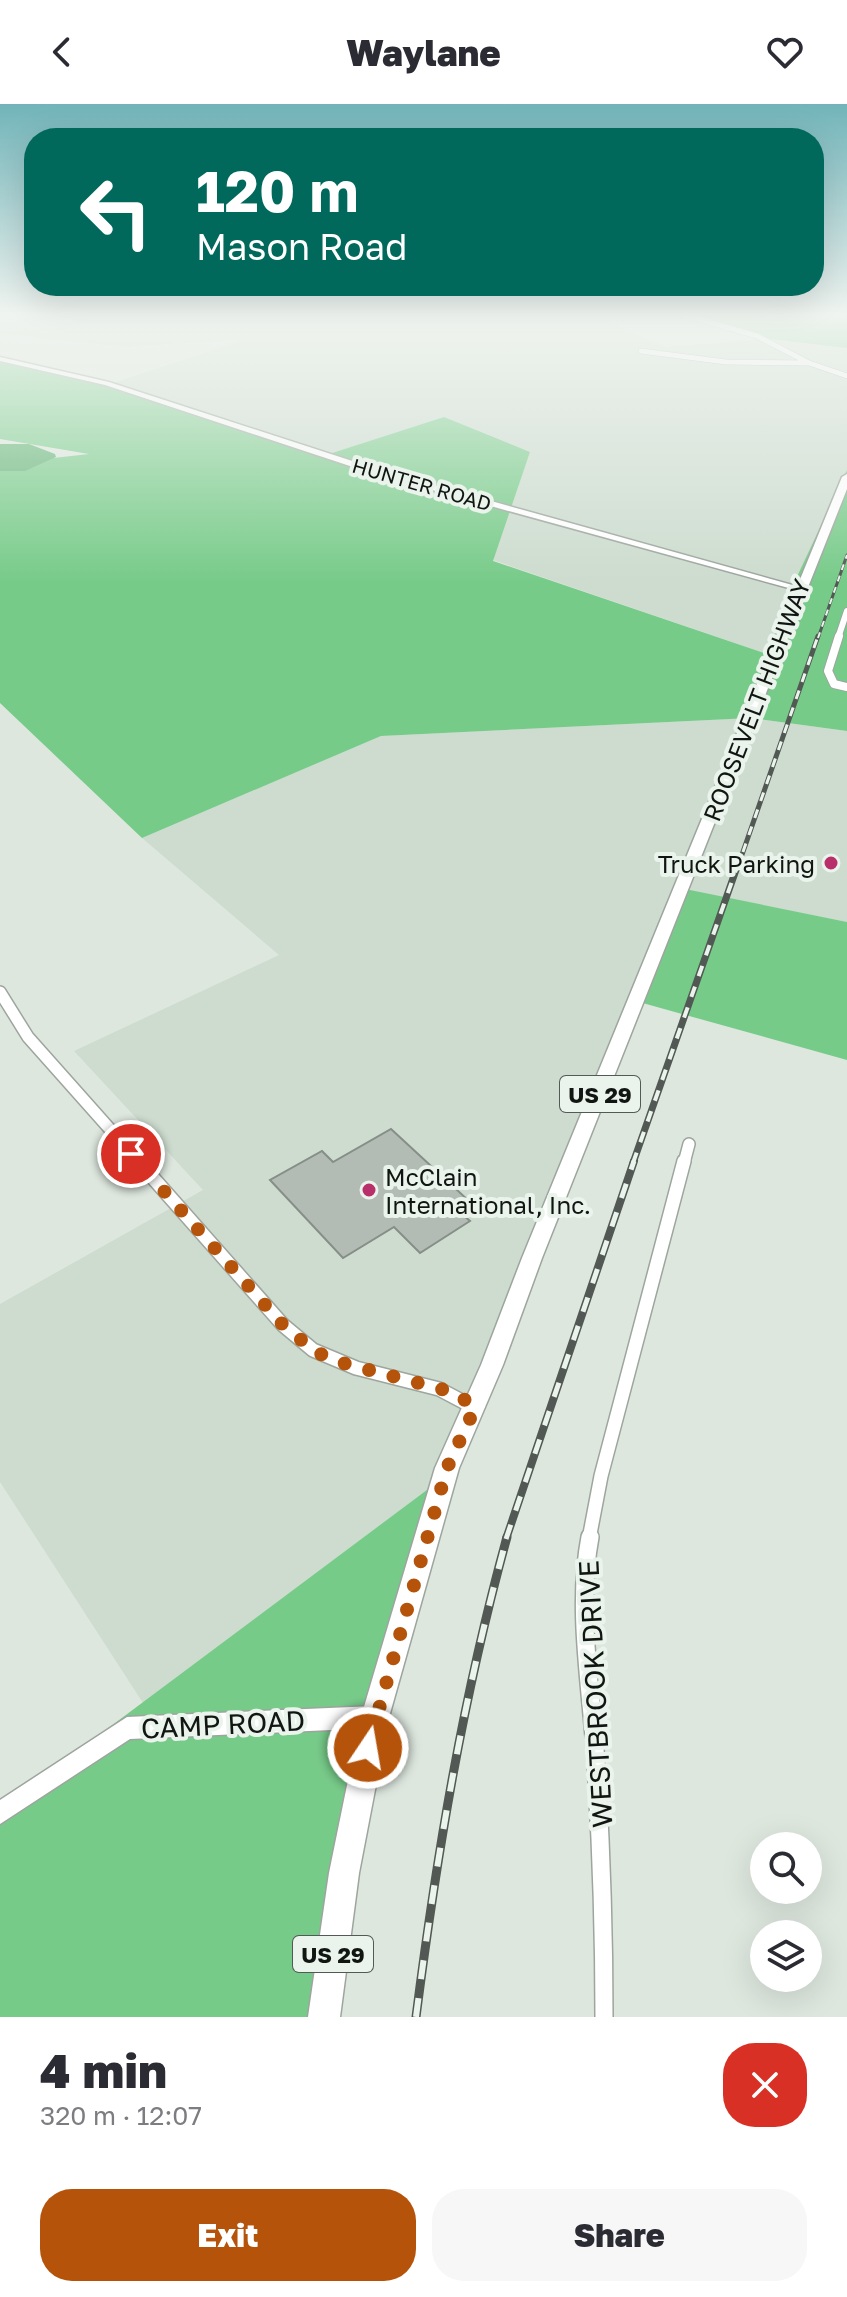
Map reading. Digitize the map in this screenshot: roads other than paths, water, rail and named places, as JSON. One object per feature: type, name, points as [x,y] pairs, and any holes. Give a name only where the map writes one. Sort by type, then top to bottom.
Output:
[{"type":"main road","name":"ROOSEVELT HIGHWAY","points":[[324,2017],[344,1873],[375,1717],[447,1468],[475,1408],[799,588],[847,477]]},
{"type":"street","name":"HUNTER ROAD","points":[[169,403],[377,472],[799,588]]},
{"type":"street","points":[[847,611],[828,671],[834,684],[847,687]]},
{"type":"street","points":[[0,992],[28,1037],[283,1325],[316,1352],[339,1362],[456,1393],[475,1408]]},
{"type":"street","name":"WESTBROOK DRIVE","points":[[604,2017],[604,1884],[588,1657],[586,1558],[601,1476],[689,1144]]},
{"type":"street","name":"CAMP ROAD","points":[[0,1813],[127,1728],[375,1717]]},
{"type":"railway","points":[[818,638],[847,555]]},
{"type":"railway","points":[[737,869],[818,636]]},
{"type":"railway","points":[[633,1163],[737,867]]},
{"type":"railway","points":[[506,1539],[634,1161]]},
{"type":"railway","points":[[416,2017],[433,1895],[464,1716],[507,1537]]},
{"type":"place","name":"Truck Parking","points":[[831,863]]},
{"type":"place","name":"McClain International, Inc.","points":[[369,1190]]}]
